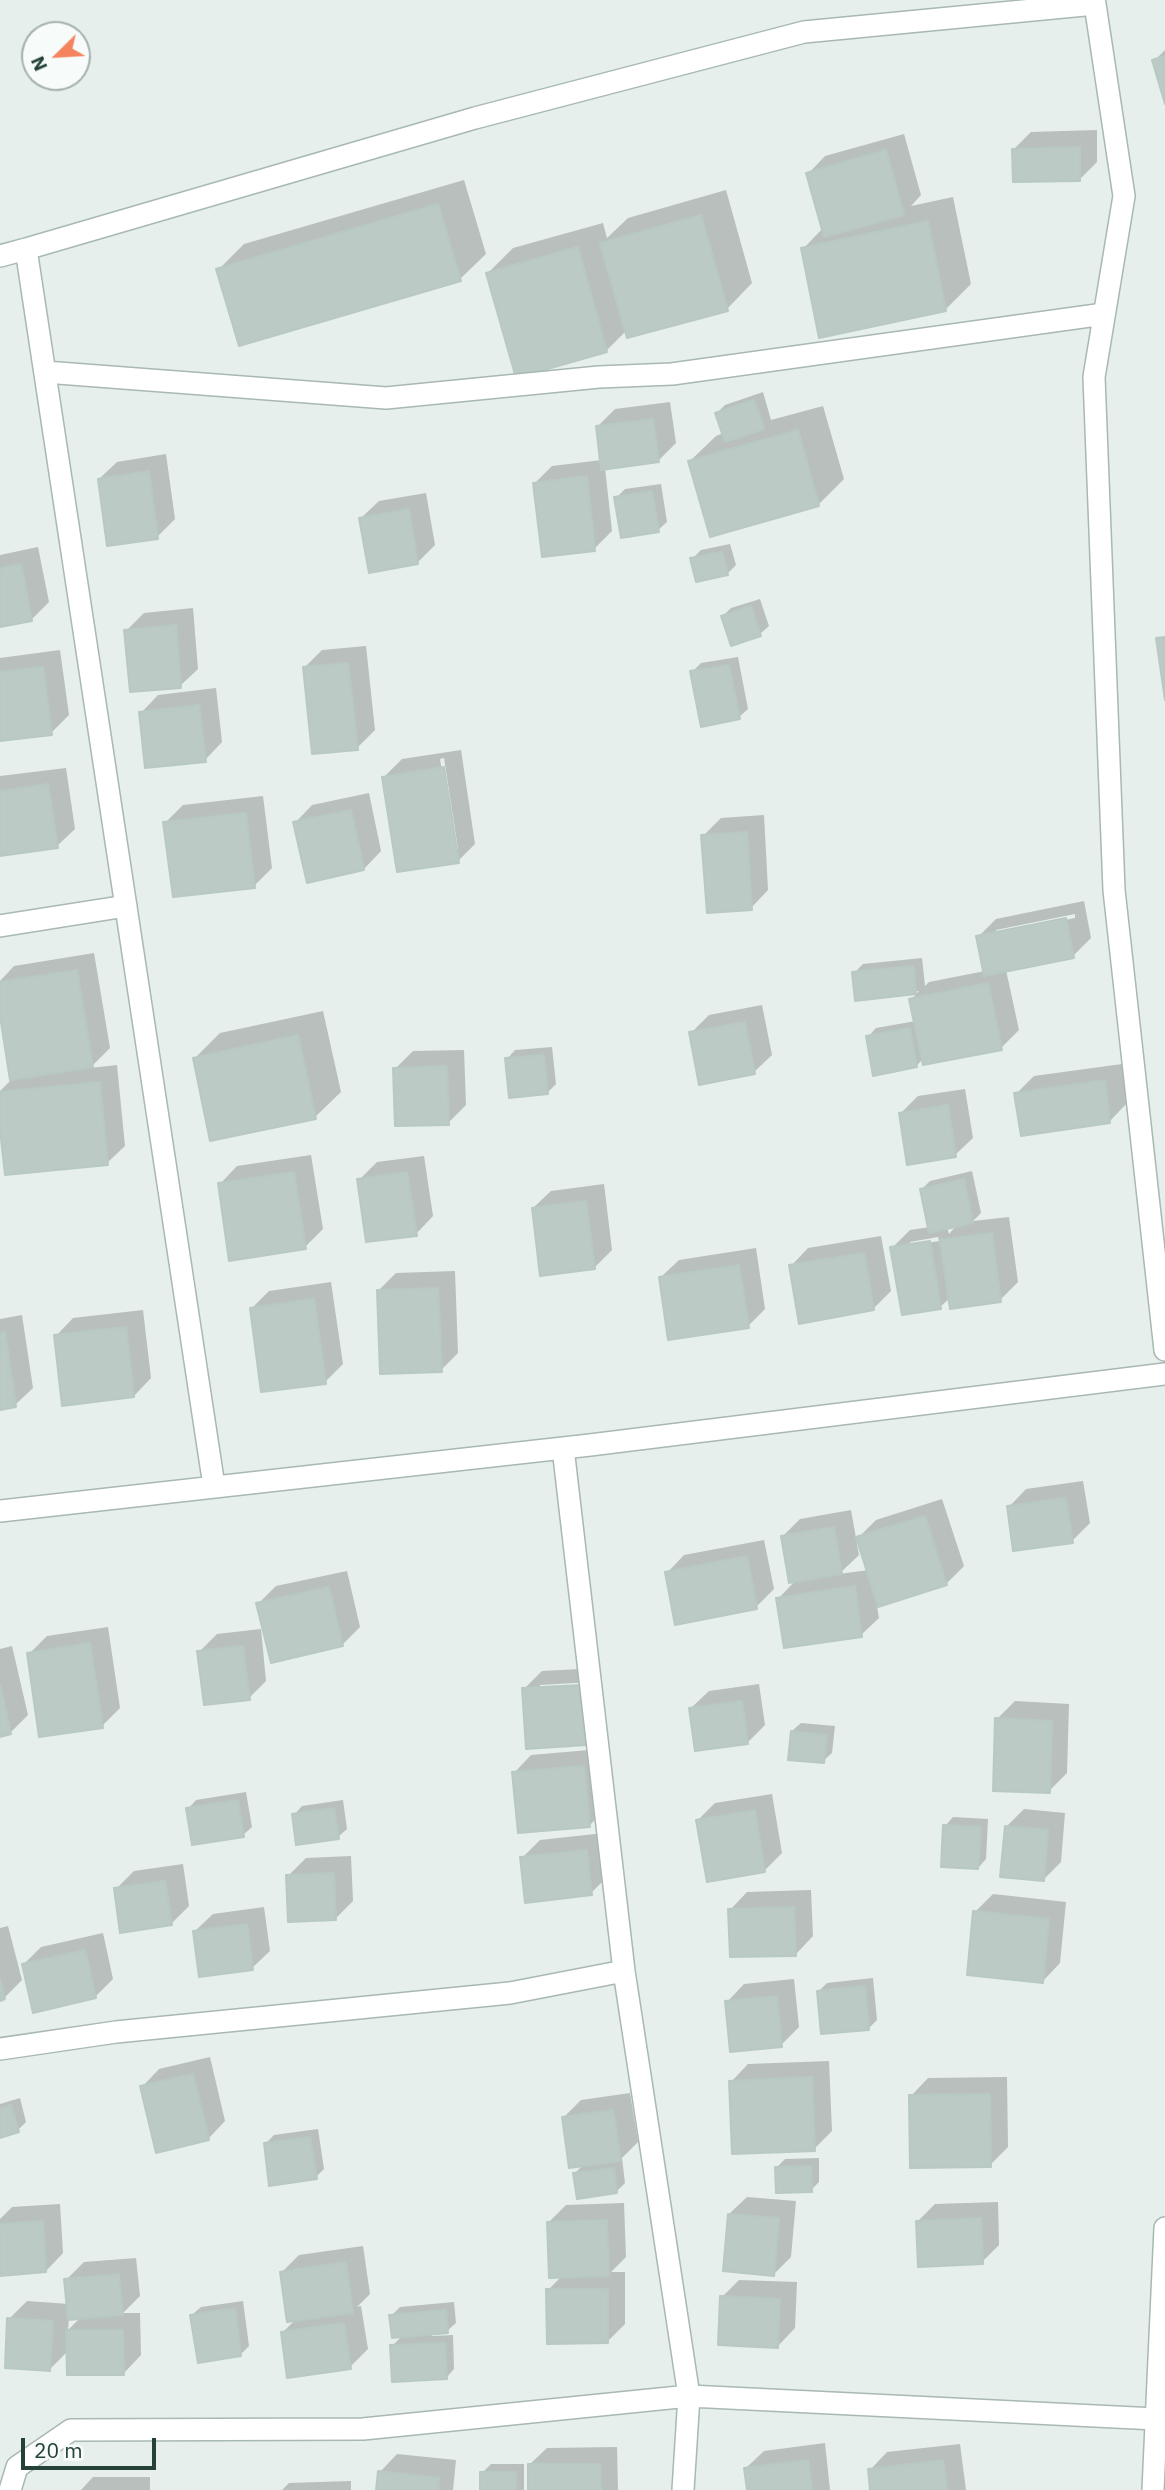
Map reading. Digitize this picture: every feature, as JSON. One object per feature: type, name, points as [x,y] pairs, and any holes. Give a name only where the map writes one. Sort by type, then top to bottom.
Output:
[{"type":"street","points":[[0,256],[475,118],[804,32],[1095,4],[1124,196],[1094,377],[1114,890],[1165,1350]]},
{"type":"street","points":[[26,249],[214,1486]]},
{"type":"street","points":[[45,372],[386,398],[599,377],[672,374],[1104,314]]},
{"type":"street","points":[[0,926],[126,906]]},
{"type":"street","points":[[0,1511],[563,1448],[1165,1374]]},
{"type":"street","points":[[563,1448],[624,1971],[689,2396],[683,2490]]},
{"type":"street","points":[[0,2049],[116,2032],[510,1993],[624,1971]]},
{"type":"street","points":[[1153,2490],[1165,2228]]},
{"type":"street","points":[[10,2490],[17,2467],[71,2430],[363,2429],[689,2396],[1156,2419]]},
{"type":"building","points":[[1165,56],[1165,104],[1152,60]]},
{"type":"building","points":[[1080,147],[1080,181],[1013,182],[1012,149]]},
{"type":"building","points":[[886,150],[904,215],[824,237],[806,173]]},
{"type":"building","points":[[438,204],[461,281],[239,346],[216,269]]},
{"type":"building","points":[[701,215],[728,311],[627,338],[600,243]]},
{"type":"building","points":[[928,221],[946,311],[819,338],[801,248]]},
{"type":"building","points":[[578,247],[607,352],[516,378],[486,273]]},
{"type":"building","points":[[754,400],[764,429],[725,442],[715,413]]},
{"type":"building","points":[[653,419],[659,462],[601,470],[596,426]]},
{"type":"building","points":[[798,430],[819,506],[710,537],[688,461]]},
{"type":"building","points":[[149,471],[158,539],[107,546],[98,479]]},
{"type":"building","points":[[587,476],[595,551],[542,557],[533,483]]},
{"type":"building","points":[[652,491],[659,532],[621,538],[614,497]]},
{"type":"building","points":[[409,509],[418,564],[369,573],[359,518]]},
{"type":"building","points":[[722,552],[728,575],[696,582],[690,558]]},
{"type":"building","points":[[21,564],[32,621],[0,627],[0,568]]},
{"type":"building","points":[[751,606],[761,636],[731,646],[721,616]]},
{"type":"building","points":[[176,625],[181,688],[130,692],[124,630]]},
{"type":"building","points":[[1165,637],[1165,700],[1156,638]]},
{"type":"building","points":[[348,663],[358,750],[312,754],[303,667]]},
{"type":"building","points":[[729,665],[740,719],[701,727],[690,671]]},
{"type":"building","points":[[43,667],[52,735],[0,741],[0,672]]},
{"type":"building","points":[[199,705],[206,762],[145,768],[139,712]]},
{"type":"building","points":[[444,767],[459,863],[397,872],[382,777]]},
{"type":"building","points":[[48,784],[58,848],[0,856],[0,791]]},
{"type":"building","points":[[351,810],[364,870],[307,883],[293,822]]},
{"type":"building","points":[[246,813],[255,888],[173,897],[163,822]]},
{"type":"building","points":[[747,832],[752,910],[707,913],[701,835]]},
{"type":"building","points":[[1066,918],[1074,958],[984,976],[976,936]]},
{"type":"building","points":[[914,966],[916,994],[855,1001],[852,972]]},
{"type":"building","points":[[77,970],[93,1067],[10,1080],[0,1016],[0,982]]},
{"type":"building","points":[[988,983],[1002,1050],[923,1065],[909,999]]},
{"type":"building","points":[[745,1022],[755,1074],[699,1085],[689,1032]]},
{"type":"building","points":[[910,1028],[917,1067],[873,1076],[866,1036]]},
{"type":"building","points":[[298,1035],[316,1119],[210,1141],[193,1058]]},
{"type":"building","points":[[544,1055],[548,1094],[509,1098],[505,1058]]},
{"type":"building","points":[[447,1066],[449,1125],[395,1126],[393,1068]]},
{"type":"building","points":[[1105,1080],[1110,1123],[1021,1136],[1014,1093]]},
{"type":"building","points":[[100,1082],[108,1165],[5,1175],[0,1130],[0,1092]]},
{"type":"building","points":[[948,1105],[956,1157],[907,1165],[899,1113]]},
{"type":"building","points":[[294,1172],[306,1249],[229,1261],[218,1183]]},
{"type":"building","points":[[407,1172],[417,1236],[366,1242],[357,1179]]},
{"type":"building","points":[[964,1179],[973,1223],[929,1233],[920,1189]]},
{"type":"building","points":[[586,1201],[595,1269],[540,1276],[532,1208]]},
{"type":"building","points":[[992,1233],[1001,1302],[950,1309],[940,1240]]},
{"type":"building","points":[[930,1241],[941,1309],[902,1315],[890,1247]]},
{"type":"building","points":[[864,1253],[874,1310],[799,1324],[789,1265]]},
{"type":"building","points":[[739,1265],[749,1328],[668,1340],[659,1277]]},
{"type":"building","points":[[438,1288],[442,1372],[380,1374],[377,1290]]},
{"type":"building","points":[[314,1299],[326,1384],[261,1392],[250,1308]]},
{"type":"building","points":[[126,1327],[134,1397],[62,1406],[54,1335]]},
{"type":"building","points":[[5,1332],[16,1407],[0,1410],[0,1333]]},
{"type":"building","points":[[1066,1498],[1073,1543],[1013,1551],[1007,1506]]},
{"type":"building","points":[[925,1516],[947,1585],[878,1607],[856,1537]]},
{"type":"building","points":[[834,1527],[842,1574],[789,1583],[781,1536]]},
{"type":"building","points":[[747,1556],[757,1609],[675,1625],[665,1572]]},
{"type":"building","points":[[855,1586],[862,1637],[784,1648],[776,1598]]},
{"type":"building","points":[[329,1587],[343,1646],[271,1663],[256,1603]]},
{"type":"building","points":[[90,1643],[103,1728],[39,1737],[27,1653]]},
{"type":"building","points":[[243,1646],[250,1700],[204,1705],[197,1651]]},
{"type":"building","points":[[0,1685],[11,1734],[0,1737]]},
{"type":"building","points":[[583,1685],[587,1745],[526,1749],[522,1688]]},
{"type":"building","points":[[742,1701],[748,1744],[695,1751],[689,1708]]},
{"type":"building","points":[[995,1718],[1052,1721],[1050,1793],[993,1791]]},
{"type":"building","points":[[791,1731],[827,1735],[824,1763],[788,1760]]},
{"type":"building","points":[[584,1766],[590,1827],[518,1833],[512,1772]]},
{"type":"building","points":[[238,1800],[244,1837],[192,1845],[186,1808]]},
{"type":"building","points":[[334,1808],[339,1839],[296,1845],[292,1814]]},
{"type":"building","points":[[755,1810],[765,1872],[707,1882],[696,1820]]},
{"type":"building","points":[[943,1825],[981,1827],[978,1869],[941,1867]]},
{"type":"building","points":[[1005,1826],[1048,1830],[1044,1881],[1000,1877]]},
{"type":"building","points":[[587,1850],[592,1895],[525,1903],[520,1857]]},
{"type":"building","points":[[334,1873],[336,1920],[288,1922],[286,1875]]},
{"type":"building","points":[[165,1881],[172,1925],[120,1933],[114,1888]]},
{"type":"building","points":[[794,1907],[796,1956],[730,1957],[728,1909]]},
{"type":"building","points":[[973,1911],[1049,1919],[1043,1983],[967,1975]]},
{"type":"building","points":[[247,1924],[253,1970],[199,1977],[193,1931]]},
{"type":"building","points":[[85,1950],[96,1998],[33,2013],[22,1964]]},
{"type":"building","points":[[0,1979],[5,1999],[0,2001]]},
{"type":"building","points":[[865,1986],[869,2030],[821,2034],[817,1991]]},
{"type":"building","points":[[777,1996],[782,2047],[730,2052],[725,2001]]},
{"type":"building","points":[[193,2074],[209,2140],[156,2153],[140,2086]]},
{"type":"building","points":[[812,2077],[815,2151],[732,2154],[729,2081]]},
{"type":"building","points":[[990,2094],[991,2167],[910,2168],[909,2095]]},
{"type":"building","points":[[11,2105],[19,2132],[0,2138],[0,2109]]},
{"type":"building","points":[[613,2110],[621,2161],[569,2168],[562,2117]]},
{"type":"building","points":[[310,2137],[317,2179],[269,2186],[264,2143]]},
{"type":"building","points":[[811,2166],[812,2192],[776,2193],[775,2167]]},
{"type":"building","points":[[614,2168],[617,2193],[577,2199],[573,2173]]},
{"type":"building","points":[[728,2214],[779,2218],[774,2276],[723,2271]]},
{"type":"building","points":[[981,2218],[983,2264],[918,2267],[916,2221]]},
{"type":"building","points":[[607,2220],[609,2276],[549,2278],[547,2222]]},
{"type":"building","points":[[43,2221],[46,2272],[0,2276],[0,2224]]},
{"type":"building","points":[[346,2262],[353,2313],[287,2322],[280,2272]]},
{"type":"building","points":[[119,2274],[123,2315],[68,2320],[64,2279]]},
{"type":"building","points":[[546,2289],[608,2289],[608,2343],[547,2344]]},
{"type":"building","points":[[720,2296],[780,2299],[778,2348],[718,2345]]},
{"type":"building","points":[[235,2308],[241,2356],[198,2363],[190,2315]]},
{"type":"building","points":[[446,2310],[448,2333],[392,2338],[389,2315]]},
{"type":"building","points":[[7,2318],[53,2321],[50,2371],[5,2368]]},
{"type":"building","points":[[344,2323],[351,2369],[287,2378],[281,2332]]},
{"type":"building","points":[[66,2330],[123,2330],[124,2375],[67,2375]]},
{"type":"building","points":[[445,2343],[447,2379],[392,2382],[390,2345]]},
{"type":"building","points":[[808,2460],[812,2490],[747,2490],[744,2468]]},
{"type":"building","points":[[943,2460],[947,2490],[870,2490],[868,2469]]},
{"type":"building","points":[[528,2464],[600,2464],[601,2490],[528,2490]]},
{"type":"building","points":[[378,2471],[439,2478],[438,2490],[376,2490]]},
{"type":"building","points":[[480,2472],[516,2472],[516,2490],[480,2490]]}]
